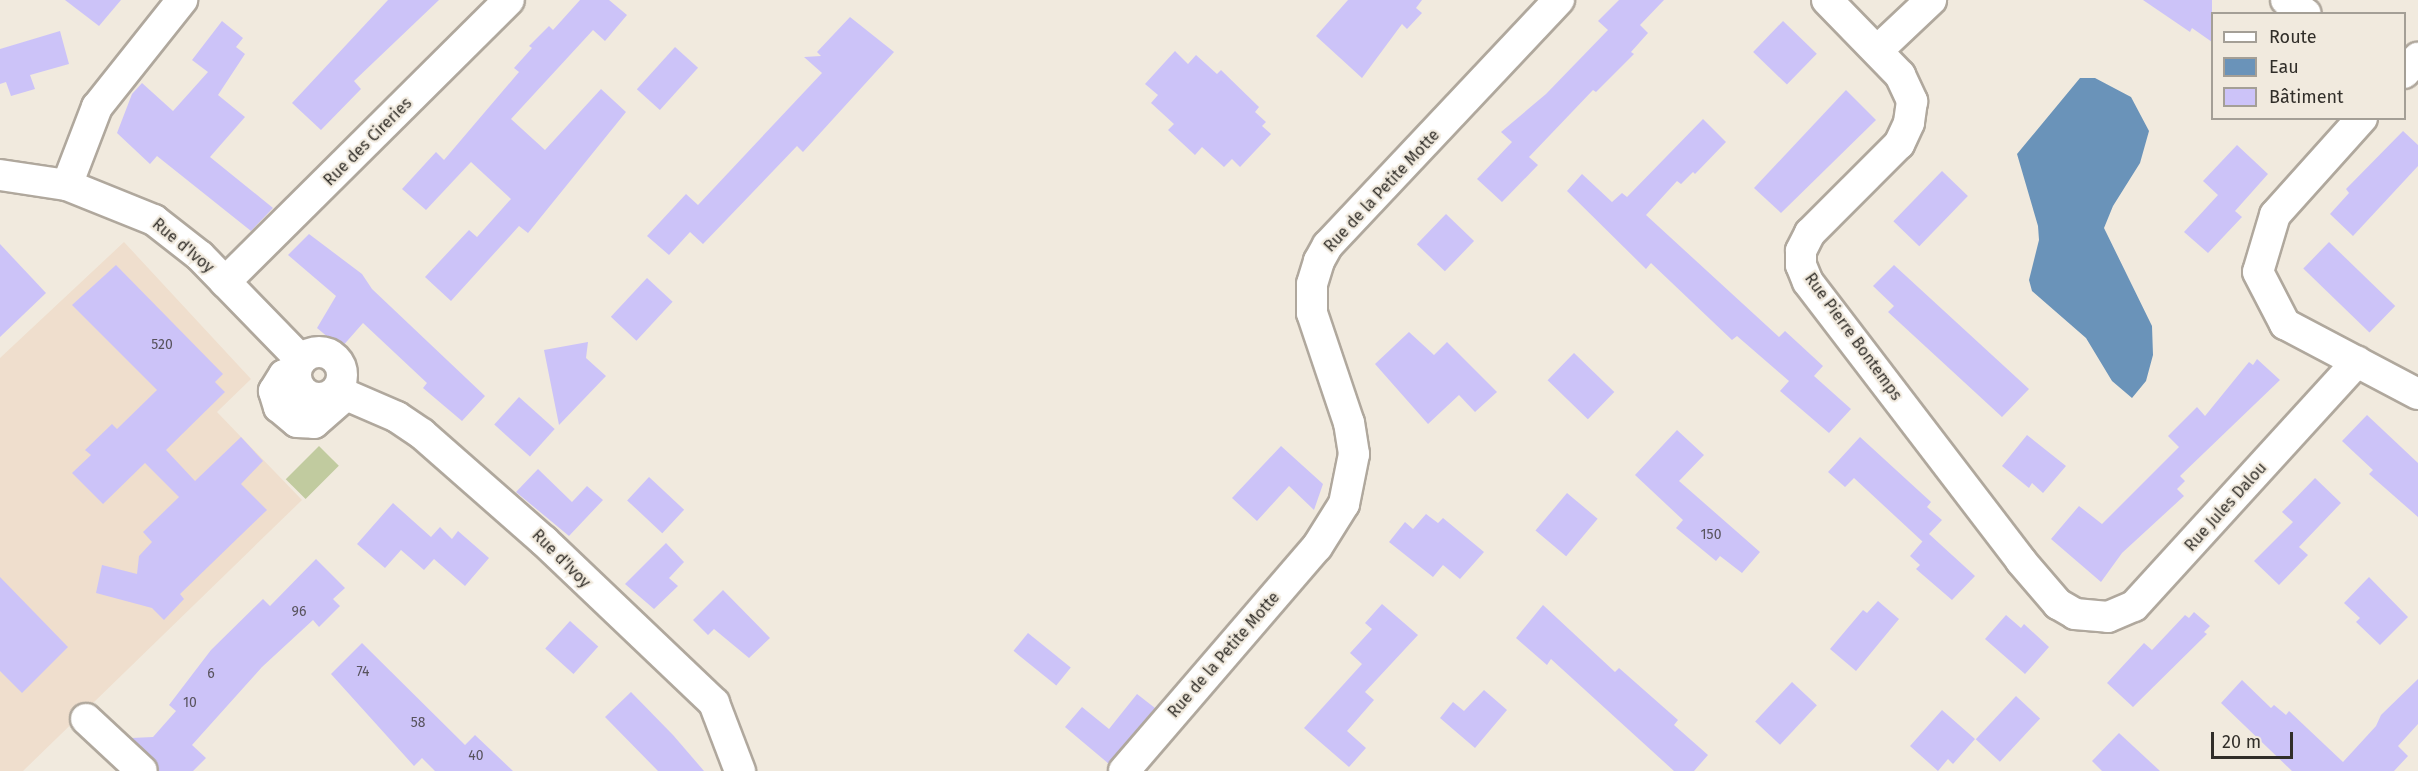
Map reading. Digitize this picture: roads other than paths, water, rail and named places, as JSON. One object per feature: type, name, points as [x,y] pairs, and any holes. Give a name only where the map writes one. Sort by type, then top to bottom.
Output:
[{"type":"street","points":[[67,185],[97,107],[182,0]]},
{"type":"street","name":"Rue des Cireries","points":[[225,282],[509,0]]},
{"type":"street","name":"Rue de la Petite Motte","points":[[1124,771],[1317,547],[1344,504],[1353,454],[1349,423],[1312,313],[1312,284],[1323,253],[1559,0]]},
{"type":"street","name":"Rue Pierre Bontemps","points":[[1827,0],[1900,75],[1912,101],[1909,123],[1899,144],[1810,233],[1801,251],[1801,265],[1808,282],[2021,561],[2058,604],[2075,614]]},
{"type":"street","points":[[1878,50],[1931,0]]},
{"type":"street","points":[[2286,0],[2303,12]]},
{"type":"street","points":[[2406,71],[2418,58]]},
{"type":"street","points":[[2360,120],[2275,215],[2258,272],[2285,324],[2418,394]]},
{"type":"street","name":"Rue d'Ivoy","points":[[0,175],[67,185],[154,220],[225,282],[299,365]]},
{"type":"street","points":[[319,352],[333,356],[342,369],[341,393],[314,423],[297,422],[279,407],[274,391],[284,375],[299,365],[319,352]]},
{"type":"street","name":"Rue Jules Dalou","points":[[2075,614],[2108,617],[2134,606],[2357,362]]},
{"type":"street","name":"Rue d'Ivoy","points":[[341,393],[397,417],[422,434],[544,541],[714,703],[740,771]]},
{"type":"street","points":[[86,719],[142,771]]},
{"type":"water","points":[[2080,78],[2095,78],[2131,97],[2149,131],[2140,163],[2113,206],[2104,228],[2152,326],[2153,355],[2146,381],[2132,398],[2112,381],[2086,338],[2032,291],[2029,280],[2039,240],[2038,226],[2017,154]]}]
